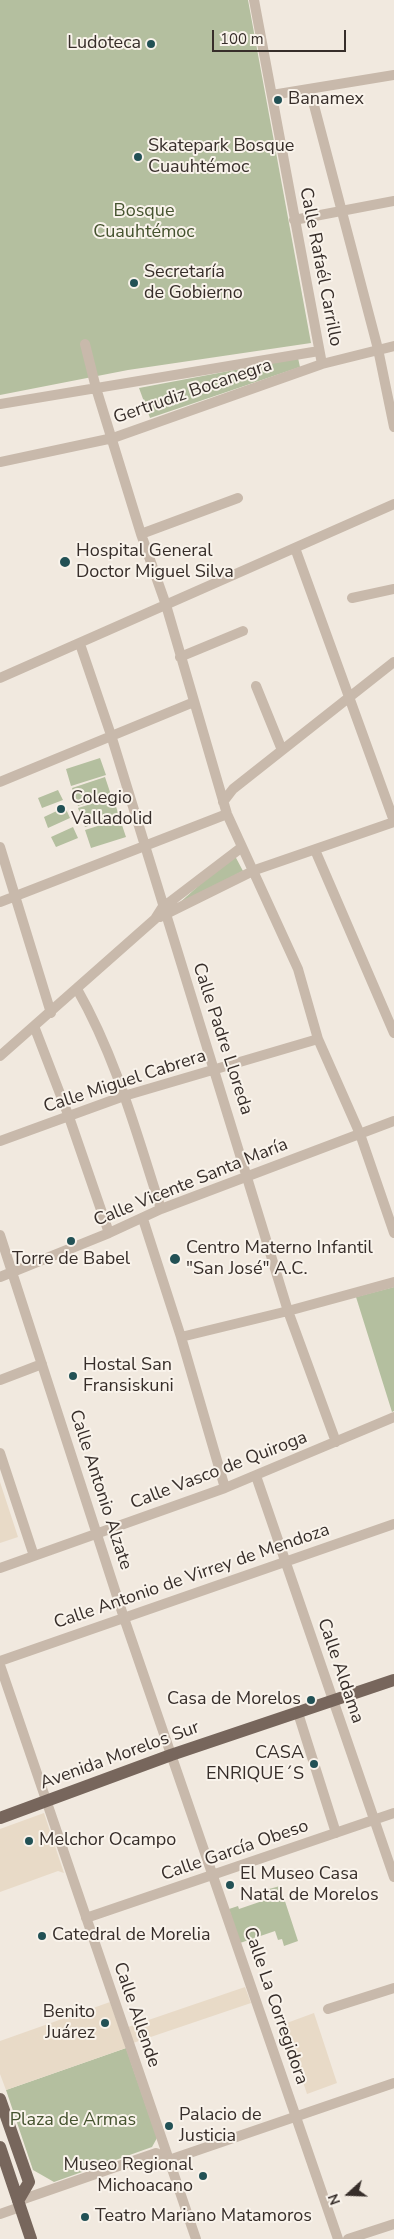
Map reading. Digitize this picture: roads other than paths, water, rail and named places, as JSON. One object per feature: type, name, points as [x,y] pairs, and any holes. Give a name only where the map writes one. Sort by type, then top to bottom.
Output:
[{"type":"main road","name":"Avenida Morelos Sur","points":[[0,1818],[171,1755],[394,1680]]},
{"type":"main road","points":[[0,2099],[29,2182],[19,2204]]},
{"type":"main road","points":[[0,2147],[31,2239]]},
{"type":"street","name":"Calle Rafaél Carrillo","points":[[254,0],[322,364]]},
{"type":"street","points":[[272,95],[394,75]]},
{"type":"street","points":[[310,90],[340,211],[378,349],[394,427]]},
{"type":"street","points":[[294,220],[394,201]]},
{"type":"street","points":[[84,344],[141,534],[166,604],[227,814],[255,870],[298,969],[318,1038],[360,1134],[394,1233]]},
{"type":"street","name":"Gertrudiz Bocanegra","points":[[0,462],[112,438],[322,364],[394,346]]},
{"type":"street","points":[[0,404],[319,351]]},
{"type":"street","points":[[141,534],[238,498]]},
{"type":"street","points":[[0,678],[394,504]]},
{"type":"street","points":[[164,912],[255,870],[394,821],[347,696],[295,548]]},
{"type":"street","points":[[352,598],[394,590]]},
{"type":"street","points":[[180,657],[243,631]]},
{"type":"street","name":"Calle Padre Lloreda","points":[[80,644],[111,736],[164,912],[215,1069],[288,1312],[336,1442]]},
{"type":"street","points":[[223,802],[233,789],[347,696],[394,662]]},
{"type":"street","points":[[256,686],[282,750]]},
{"type":"street","points":[[0,782],[194,702]]},
{"type":"street","points":[[0,902],[227,814]]},
{"type":"street","points":[[0,847],[51,1013]]},
{"type":"street","points":[[0,1056],[51,1013],[155,919],[242,847]]},
{"type":"street","points":[[315,850],[394,1033]]},
{"type":"street","points":[[77,989],[93,1018],[124,1096],[161,1209]]},
{"type":"street","points":[[34,1026],[69,1117],[109,1233]]},
{"type":"street","name":"Calle Miguel Cabrera","points":[[0,1141],[124,1096],[318,1038]]},
{"type":"street","name":"Calle Vicente Santa María","points":[[0,1277],[109,1233],[161,1209],[394,1121]]},
{"type":"street","points":[[143,1218],[181,1337],[225,1488]]},
{"type":"street","name":"Calle Antonio Alzate","points":[[0,1235],[124,1618],[171,1755]]},
{"type":"street","points":[[181,1337],[288,1312],[394,1282]]},
{"type":"street","points":[[0,1380],[42,1364]]},
{"type":"street","name":"Calle Vasco de Quiroga","points":[[0,1568],[225,1488],[394,1417]]},
{"type":"street","name":"Calle Vasco de Quiroga","points":[[336,1442],[394,1424]]},
{"type":"street","points":[[0,1454],[34,1556]]},
{"type":"street","name":"Calle Aldama","points":[[256,1476],[394,1877]]},
{"type":"street","name":"Calle Antonio de Virrey de Mendoza","points":[[0,1661],[394,1524]]},
{"type":"street","name":"Calle Allende","points":[[0,1665],[196,2239]]},
{"type":"street","points":[[298,1713],[336,1833]]},
{"type":"street","name":"Calle La Corregidora","points":[[171,1755],[338,2239]]},
{"type":"street","name":"Calle García Obeso","points":[[86,1918],[394,1813]]},
{"type":"street","points":[[328,2009],[394,1988]]},
{"type":"street","points":[[0,2214],[19,2204],[156,2153],[169,2160],[394,2083]]},
{"type":"street","points":[[348,2239],[394,2224]]},
{"type":"place","name":"Ludoteca","points":[[151,44]]},
{"type":"place","name":"Banamex","points":[[278,100]]},
{"type":"place","name":"Skatepark Bosque Cuauhtémoc","points":[[138,157]]},
{"type":"place","name":"Secretaría de Gobierno","points":[[134,283]]},
{"type":"place","name":"Hospital General Doctor Miguel Silva","points":[[65,562]]},
{"type":"place","name":"Colegio Valladolid","points":[[61,809]]},
{"type":"place","name":"Torre de Babel","points":[[71,1241]]},
{"type":"place","name":"Centro Materno Infantil \"San José\" A.C.","points":[[175,1259]]},
{"type":"place","name":"Hostal San Fransiskuni","points":[[73,1376]]},
{"type":"place","name":"Casa de Morelos","points":[[311,1700]]},
{"type":"place","name":"CASA ENRIQUE´S","points":[[314,1764]]},
{"type":"place","name":"Melchor Ocampo","points":[[29,1841]]},
{"type":"place","name":"El Museo Casa Natal de Morelos","points":[[230,1885]]},
{"type":"place","name":"Catedral de Morelia","points":[[42,1936]]},
{"type":"place","name":"Benito Juárez","points":[[105,2023]]},
{"type":"place","name":"Palacio de Justicia","points":[[169,2126]]},
{"type":"place","name":"Museo Regional Michoacano","points":[[203,2176]]},
{"type":"place","name":"Teatro Mariano Matamoros","points":[[85,2217]]},
{"type":"park label","name":"Bosque Cuauhtémoc","points":[[144,222]]},
{"type":"park label","name":"Plaza de Armas","points":[[73,2121]]}]
